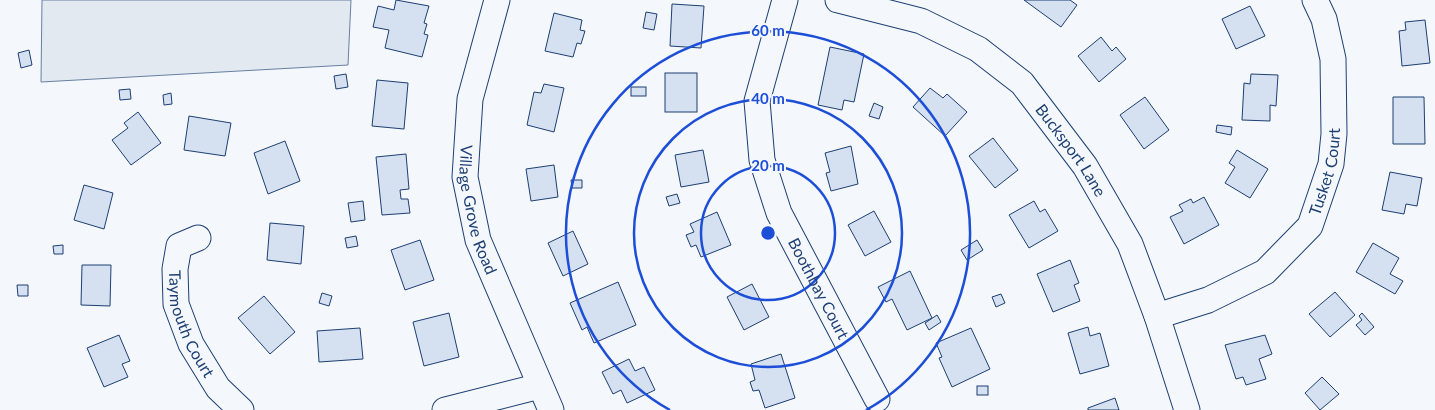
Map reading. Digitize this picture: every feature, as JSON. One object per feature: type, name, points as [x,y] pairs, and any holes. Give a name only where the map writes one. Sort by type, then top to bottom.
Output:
[{"type":"street","name":"Village Grove Road","points":[[497,0],[470,99],[465,177],[478,240],[551,410]]},
{"type":"street","name":"Boothbay Court","points":[[785,0],[756,101],[762,160],[779,213],[877,399]]},
{"type":"street","name":"Bucksport Lane","points":[[838,0],[922,21],[978,49],[1022,83],[1090,174],[1130,244],[1157,316],[1187,410]]},
{"type":"street","name":"Tusket Court","points":[[1157,316],[1208,300],[1265,272],[1310,226],[1331,164],[1334,134],[1332,59],[1324,19],[1315,0]]},
{"type":"street","name":"Taymouth Court","points":[[198,238],[179,246],[175,269],[176,304],[191,344],[218,388],[241,410]]},
{"type":"street","points":[[445,410],[540,386]]},
{"type":"shaded area","points":[[42,0],[351,0],[348,65],[41,82]]},
{"type":"building","points":[[396,0],[429,6],[424,23],[427,24],[424,34],[428,35],[422,57],[385,48],[389,30],[373,27],[378,6],[394,10]]},
{"type":"building","points":[[1024,0],[1070,0],[1077,5],[1061,27]]},
{"type":"building","points":[[672,4],[704,6],[701,48],[670,46]]},
{"type":"building","points":[[1250,6],[1265,36],[1236,49],[1222,19]]},
{"type":"building","points":[[646,12],[657,14],[654,30],[643,28]]},
{"type":"building","points":[[554,13],[582,20],[580,30],[585,31],[581,44],[577,43],[573,57],[545,51]]},
{"type":"building","points":[[1425,20],[1430,63],[1402,66],[1399,31],[1406,30],[1405,22]]},
{"type":"building","points":[[1101,37],[1112,51],[1116,47],[1126,59],[1099,82],[1078,56]]},
{"type":"building","points":[[830,47],[864,54],[854,102],[844,100],[842,110],[818,105]]},
{"type":"building","points":[[29,50],[32,65],[21,68],[18,53]]},
{"type":"building","points":[[665,73],[697,73],[697,112],[665,112]]},
{"type":"building","points":[[346,74],[348,87],[336,89],[334,76]]},
{"type":"building","points":[[1251,74],[1278,75],[1276,106],[1270,105],[1270,121],[1242,120],[1244,83],[1250,84]]},
{"type":"building","points":[[377,80],[408,83],[404,129],[372,126]]},
{"type":"building","points":[[544,84],[564,88],[554,132],[527,125],[534,92],[541,93]]},
{"type":"building","points":[[631,87],[646,87],[646,96],[631,96]]},
{"type":"building","points":[[930,88],[943,98],[947,94],[967,112],[945,136],[913,107]]},
{"type":"building","points":[[130,89],[131,99],[120,100],[119,90]]},
{"type":"building","points":[[171,93],[172,104],[164,105],[163,95]]},
{"type":"building","points":[[1145,97],[1169,130],[1144,149],[1120,115]]},
{"type":"building","points":[[1393,97],[1424,97],[1425,144],[1393,144]]},
{"type":"building","points":[[874,103],[883,107],[879,119],[869,116]]},
{"type":"building","points":[[138,112],[161,143],[131,165],[112,140],[128,128],[124,123]]},
{"type":"building","points":[[189,116],[231,123],[225,156],[184,150]]},
{"type":"building","points":[[1217,125],[1232,127],[1231,135],[1216,132]]},
{"type":"building","points":[[993,138],[1018,170],[995,188],[969,156]]},
{"type":"building","points":[[285,141],[300,181],[268,194],[254,153]]},
{"type":"building","points":[[851,146],[858,184],[831,191],[826,173],[830,172],[825,153]]},
{"type":"building","points":[[703,150],[709,182],[681,187],[675,155]]},
{"type":"building","points":[[1237,150],[1268,169],[1250,198],[1225,183],[1235,167],[1229,163]]},
{"type":"building","points":[[406,154],[409,189],[400,190],[401,199],[408,199],[410,213],[382,215],[376,157]]},
{"type":"building","points":[[554,165],[558,197],[531,201],[526,169]]},
{"type":"building","points":[[1390,172],[1422,178],[1417,206],[1406,204],[1404,214],[1382,210]]},
{"type":"building","points":[[571,180],[582,180],[582,188],[572,188]]},
{"type":"building","points":[[84,185],[113,193],[104,229],[74,220]]},
{"type":"building","points":[[677,194],[680,203],[669,206],[666,197]]},
{"type":"building","points":[[1204,197],[1219,225],[1184,244],[1170,217],[1183,211],[1179,205],[1191,199],[1193,203]]},
{"type":"building","points":[[363,201],[365,220],[351,222],[348,203]]},
{"type":"building","points":[[1034,201],[1040,212],[1045,209],[1058,231],[1029,248],[1009,215]]},
{"type":"building","points":[[874,211],[891,242],[865,256],[848,225]]},
{"type":"building","points":[[717,212],[731,245],[701,257],[696,245],[691,247],[686,235],[694,232],[690,224]]},
{"type":"building","points":[[270,223],[304,226],[301,264],[267,260]]},
{"type":"building","points":[[573,231],[588,264],[563,276],[548,243]]},
{"type":"building","points":[[356,236],[358,246],[347,248],[345,238]]},
{"type":"building","points":[[420,240],[434,280],[405,290],[391,250]]},
{"type":"building","points":[[977,240],[983,250],[967,260],[961,250]]},
{"type":"building","points":[[1373,243],[1399,258],[1390,274],[1403,281],[1395,294],[1356,272]]},
{"type":"building","points":[[63,245],[63,254],[54,254],[53,246]]},
{"type":"building","points":[[1070,260],[1079,283],[1074,285],[1080,301],[1053,312],[1037,274]]},
{"type":"building","points":[[82,265],[111,265],[110,306],[81,305]]},
{"type":"building","points":[[910,271],[932,318],[907,330],[892,299],[886,302],[878,287]]},
{"type":"building","points":[[618,282],[636,325],[594,343],[587,327],[582,330],[570,303]]},
{"type":"building","points":[[752,284],[769,317],[744,330],[727,297]]},
{"type":"building","points":[[17,285],[28,285],[28,296],[18,296]]},
{"type":"building","points":[[1335,292],[1355,315],[1330,337],[1309,314]]},
{"type":"building","points":[[322,293],[332,296],[329,306],[319,303]]},
{"type":"building","points":[[1001,294],[1005,303],[996,307],[992,297]]},
{"type":"building","points":[[264,296],[295,332],[270,354],[238,318]]},
{"type":"building","points":[[449,313],[459,357],[424,366],[413,322]]},
{"type":"building","points":[[1362,313],[1374,327],[1365,335],[1356,325],[1362,320],[1359,316]]},
{"type":"building","points":[[937,315],[941,322],[929,330],[925,323]]},
{"type":"building","points":[[1088,327],[1090,336],[1100,333],[1109,366],[1080,374],[1068,333]]},
{"type":"building","points":[[360,328],[363,359],[319,362],[317,331]]},
{"type":"building","points":[[971,328],[990,369],[952,387],[939,358],[942,357],[936,343]]},
{"type":"building","points":[[119,335],[130,361],[122,364],[128,377],[104,387],[87,348]]},
{"type":"building","points":[[1265,335],[1272,354],[1259,359],[1266,379],[1246,385],[1243,377],[1236,379],[1225,345]]},
{"type":"building","points":[[781,354],[795,398],[765,408],[759,390],[753,391],[750,382],[755,380],[751,364]]},
{"type":"building","points":[[629,359],[635,371],[644,367],[655,390],[627,403],[621,390],[613,394],[602,372]]},
{"type":"building","points":[[1322,377],[1339,394],[1320,410],[1305,393]]},
{"type":"building","points":[[977,386],[988,386],[988,395],[977,395]]},
{"type":"building","points":[[1115,398],[1119,410],[1088,410],[1088,408]]}]
